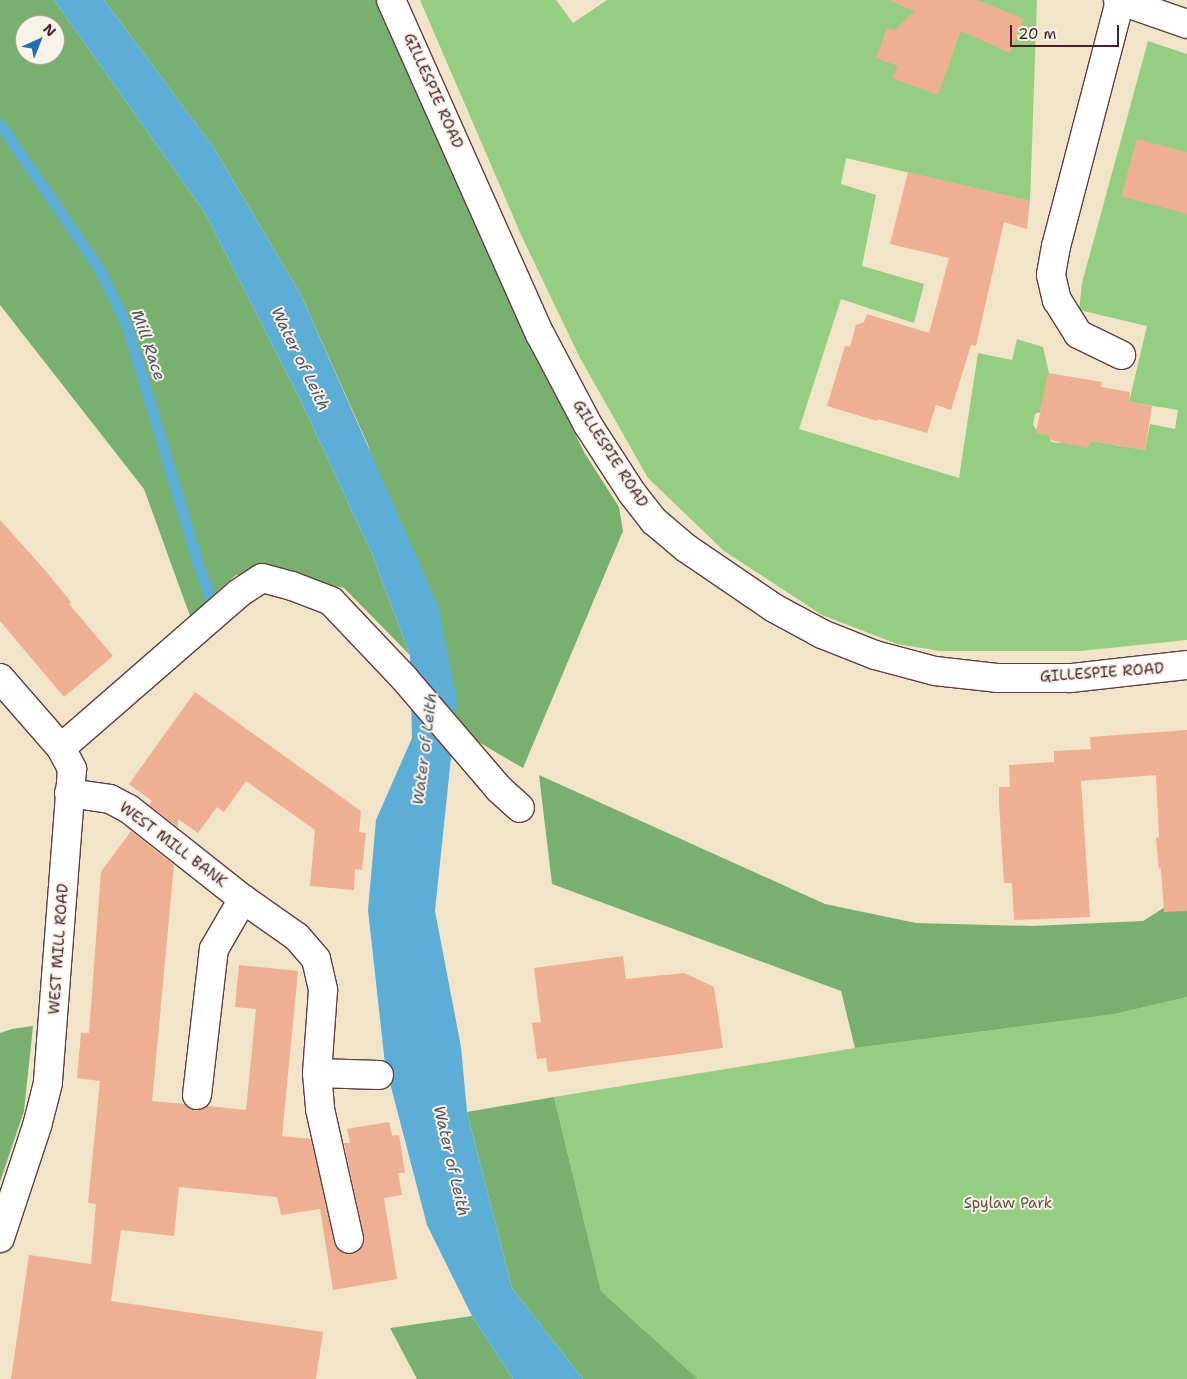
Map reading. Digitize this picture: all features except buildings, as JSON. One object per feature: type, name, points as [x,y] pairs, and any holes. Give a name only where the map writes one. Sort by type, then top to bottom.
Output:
[{"type":"street","name":"GILLESPIE ROAD","points":[[392,0],[540,334],[588,425],[632,493],[654,520],[686,548],[774,608],[822,634],[875,655],[936,671],[997,678],[1071,678],[1187,665]]},
{"type":"street","points":[[1121,355],[1078,334],[1057,300],[1051,275],[1058,236],[1119,0],[1187,24]]},
{"type":"street","points":[[61,748],[239,593],[262,578],[331,600],[404,678],[499,789],[520,808]]},
{"type":"street","name":"WEST MILL ROAD","points":[[0,678],[61,748],[72,769],[62,923],[48,1083],[37,1126],[0,1238]]},
{"type":"street","name":"WEST MILL BANK","points":[[69,793],[110,799],[129,809],[243,899],[297,937],[316,959],[322,990],[317,1073],[320,1109],[349,1239]]},
{"type":"street","points":[[197,1094],[214,949],[243,899]]},
{"type":"street","points":[[317,1073],[379,1075]]},
{"type":"green space","points":[[0,0],[54,0],[65,15],[15,15],[15,65],[65,65],[65,16],[205,213],[300,399],[372,554],[410,655],[344,588],[304,579],[236,575],[190,616],[144,489],[0,305]]},
{"type":"green space","points":[[104,0],[378,0],[521,323],[584,452],[619,507],[623,531],[523,768],[453,727],[368,445],[301,295],[214,148]]},
{"type":"green space","points":[[420,0],[556,0],[573,23],[607,0],[1037,0],[1030,201],[846,158],[841,184],[876,195],[862,266],[924,284],[914,323],[841,299],[799,429],[959,478],[978,353],[1012,360],[1017,339],[1043,347],[1049,373],[1040,412],[1035,414],[1033,425],[1036,429],[1049,435],[1051,442],[1060,443],[1065,438],[1086,448],[1092,441],[1145,450],[1150,424],[1175,429],[1178,410],[1129,402],[1147,326],[1079,310],[1082,283],[1148,41],[1187,54],[1187,640],[1080,651],[940,651],[897,644],[822,615],[724,551],[648,478],[580,358],[522,237]]},
{"type":"green space","points":[[539,775],[825,904],[916,923],[1032,926],[1143,921],[1187,893],[1187,997],[1115,1014],[855,1048],[841,991],[552,884]]},
{"type":"green space","name":"Spylaw Park","points":[[1187,997],[1187,1379],[698,1379],[601,1291],[554,1097],[855,1048],[1115,1014]]},
{"type":"green space","points":[[33,1026],[24,1111],[0,1182],[0,1033]]},
{"type":"green space","points":[[554,1097],[601,1291],[698,1379],[583,1379],[512,1288],[467,1112]]},
{"type":"green space","points":[[472,1316],[513,1379],[417,1379],[390,1328]]},
{"type":"water","name":"Water of Leith","points":[[54,0],[104,0],[214,148],[301,295],[438,605],[457,700],[435,911],[461,1047],[467,1112],[512,1288],[583,1379],[513,1379],[472,1316],[427,1225],[385,1064],[368,910],[376,820],[412,738],[410,655],[372,554],[300,399],[205,213]]},
{"type":"waterway","name":"Mill Race","points":[[0,124],[100,270],[128,329],[198,564],[212,602]]}]
